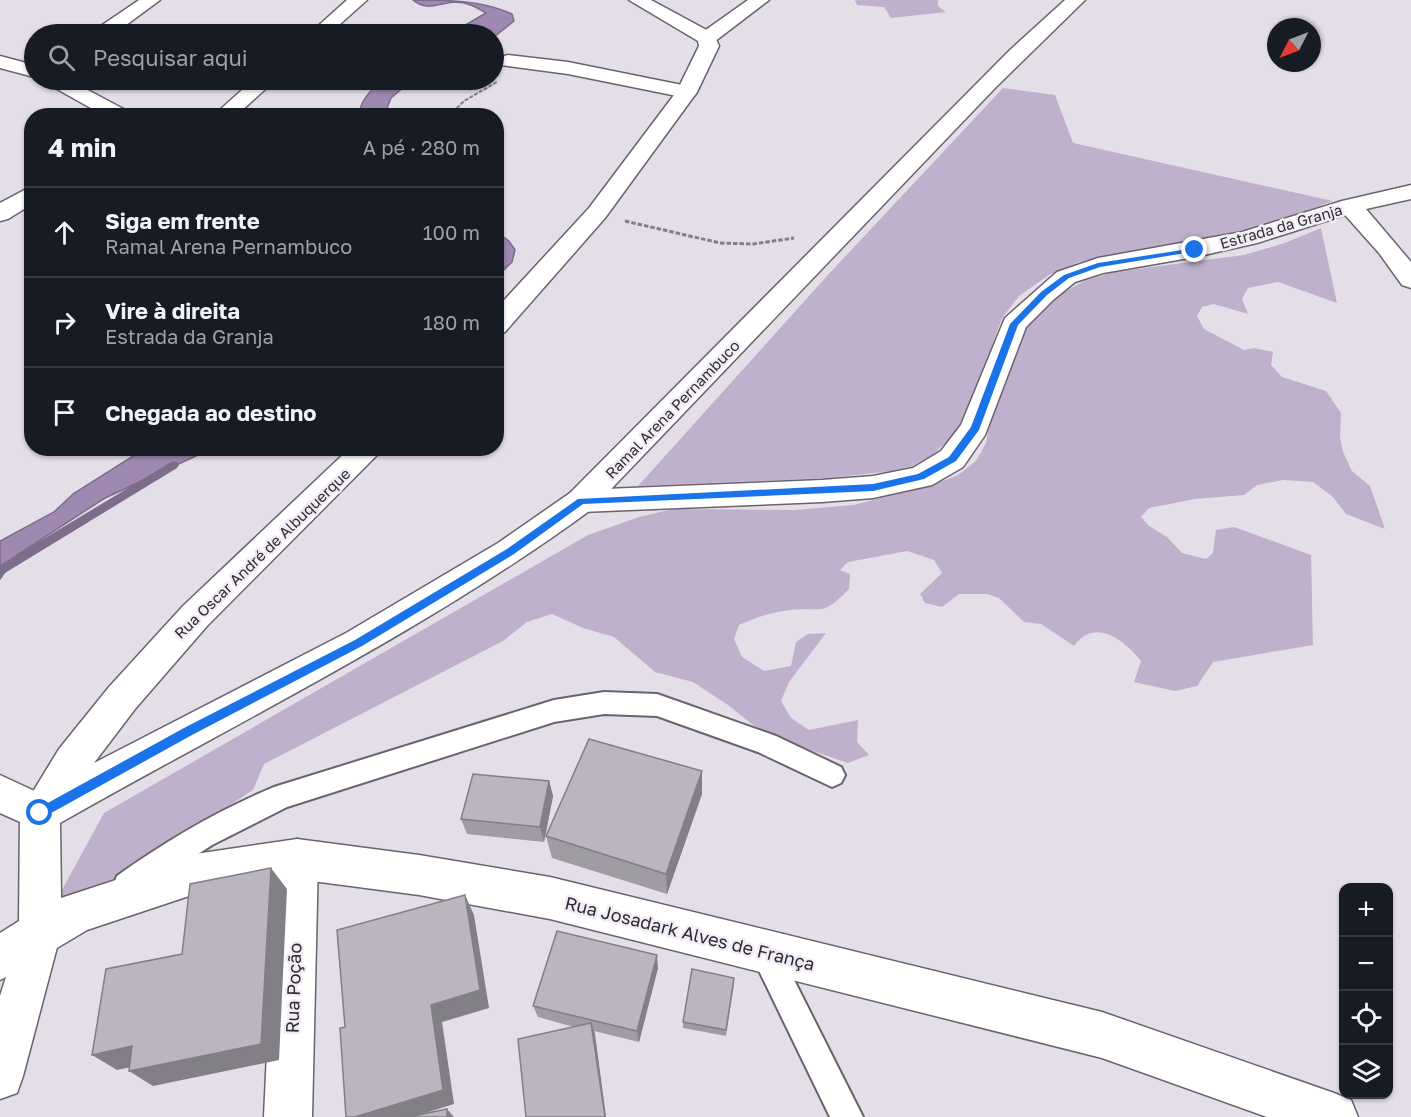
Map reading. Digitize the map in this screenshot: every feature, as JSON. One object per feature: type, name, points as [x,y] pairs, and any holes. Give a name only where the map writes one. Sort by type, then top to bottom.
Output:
[{"type":"street","points":[[116,24],[151,0]]},
{"type":"street","points":[[330,24],[358,0]]},
{"type":"street","points":[[504,317],[597,213],[687,92],[710,46],[707,39],[638,0]]},
{"type":"street","points":[[707,39],[760,0]]},
{"type":"street","name":"Ramal Arena Pernambuco","points":[[40,813],[188,731],[358,643],[510,552],[581,501],[848,226],[883,194],[1029,40],[1076,0]]},
{"type":"street","points":[[508,61],[568,68],[687,92]]},
{"type":"street","points":[[0,62],[24,69]]},
{"type":"street","points":[[74,90],[107,108]]},
{"type":"street","points":[[232,108],[253,90]]},
{"type":"street","name":"Estrada da Granja","points":[[581,501],[822,491],[873,487],[921,477],[952,459],[975,428],[1014,324],[1044,294],[1066,277],[1098,266],[1195,250],[1248,238],[1350,206],[1411,192]]},
{"type":"street","points":[[0,214],[24,198]]},
{"type":"street","points":[[1350,206],[1388,248],[1411,280]]},
{"type":"street","name":"Rua Oscar André de Albuquerque","points":[[40,813],[73,761],[122,698],[195,616],[361,456]]},
{"type":"street","points":[[0,794],[40,813],[39,932],[0,1076]]},
{"type":"street","name":"Rua Josadark Alves de França","points":[[39,932],[77,912],[195,874],[297,859],[419,875],[550,898],[1102,1035],[1334,1117]]},
{"type":"street","name":"Rua Poção","points":[[288,1117],[297,859]]},
{"type":"street","points":[[0,958],[39,932]]},
{"type":"lane","points":[[105,903],[174,851],[242,813],[283,796],[554,711],[604,703],[657,705],[767,744],[832,775]]},
{"type":"lane","points":[[765,952],[847,1117]]},
{"type":"path","points":[[597,213],[675,235],[720,243],[753,243],[848,226]]},
{"type":"shaded area","points":[[413,0],[451,1],[476,3],[512,14],[514,21],[504,29],[504,24],[467,24],[486,13],[464,3],[455,2],[433,6],[418,4]]},
{"type":"shaded area","points":[[855,0],[938,0],[938,6],[946,12],[891,18],[884,7],[857,5]]},
{"type":"shaded area","points":[[1003,88],[1055,95],[1073,143],[1333,201],[1264,226],[1079,262],[1049,275],[1019,296],[1002,318],[964,424],[934,454],[912,466],[892,471],[829,478],[638,486],[826,277]]},
{"type":"shaded area","points":[[372,90],[400,90],[391,98],[387,108],[360,108]]},
{"type":"shaded area","points":[[1321,228],[1337,303],[1278,282],[1248,288],[1242,299],[1248,314],[1214,304],[1202,307],[1197,316],[1204,329],[1244,350],[1254,348],[1273,352],[1271,365],[1282,377],[1326,391],[1341,413],[1340,437],[1343,452],[1352,471],[1370,486],[1385,529],[1346,514],[1333,497],[1313,482],[1283,480],[1257,485],[1244,495],[1195,499],[1149,508],[1141,517],[1149,526],[1167,537],[1182,553],[1206,559],[1213,553],[1216,530],[1234,527],[1311,555],[1313,645],[1213,662],[1197,686],[1175,691],[1134,682],[1141,661],[1118,639],[1109,635],[1100,632],[1091,633],[1082,637],[1074,646],[1041,624],[1024,622],[999,598],[987,594],[959,594],[942,607],[925,603],[920,594],[942,573],[934,560],[907,551],[848,562],[840,570],[850,574],[849,589],[833,604],[822,609],[790,610],[757,618],[739,625],[734,639],[742,657],[764,671],[791,666],[796,642],[808,634],[826,633],[789,682],[781,701],[791,718],[809,730],[858,720],[857,742],[869,755],[848,763],[766,735],[728,705],[693,682],[655,672],[614,637],[583,628],[552,614],[527,622],[503,641],[264,764],[253,790],[130,871],[51,910],[104,813],[588,535],[639,517],[673,509],[794,510],[853,505],[930,486],[958,475],[976,461],[986,443],[992,413],[1022,328],[1054,298],[1084,281],[1114,272],[1244,255],[1285,243]]},
{"type":"shaded area","points":[[504,237],[515,250],[512,262],[504,269]]},
{"type":"shaded area","points":[[133,456],[196,456],[105,498],[17,555],[0,579],[0,541],[54,512],[73,494]]},
{"type":"building","points":[[589,739],[702,771],[666,874],[546,836]]},
{"type":"building","points":[[473,774],[549,781],[540,827],[461,819]]},
{"type":"building","points":[[271,868],[261,1044],[129,1071],[132,1046],[92,1055],[106,969],[182,954],[190,884]]},
{"type":"building","points":[[465,895],[480,990],[431,1005],[443,1090],[355,1117],[346,1117],[340,1028],[345,1027],[337,930]]},
{"type":"building","points":[[557,931],[657,955],[637,1031],[533,1006]]},
{"type":"building","points":[[692,969],[734,978],[726,1030],[683,1022]]},
{"type":"building","points":[[591,1023],[605,1117],[526,1117],[518,1039]]},
{"type":"building","points":[[447,1109],[447,1117],[408,1117]]},
{"type":"waterway","points":[[0,571],[173,465]]},
{"type":"route","points":[[40,813],[188,731],[358,643],[510,552],[581,501],[822,491],[873,487],[921,477],[952,459],[975,428],[1014,324],[1044,294],[1066,277],[1098,266],[1195,250]]}]
